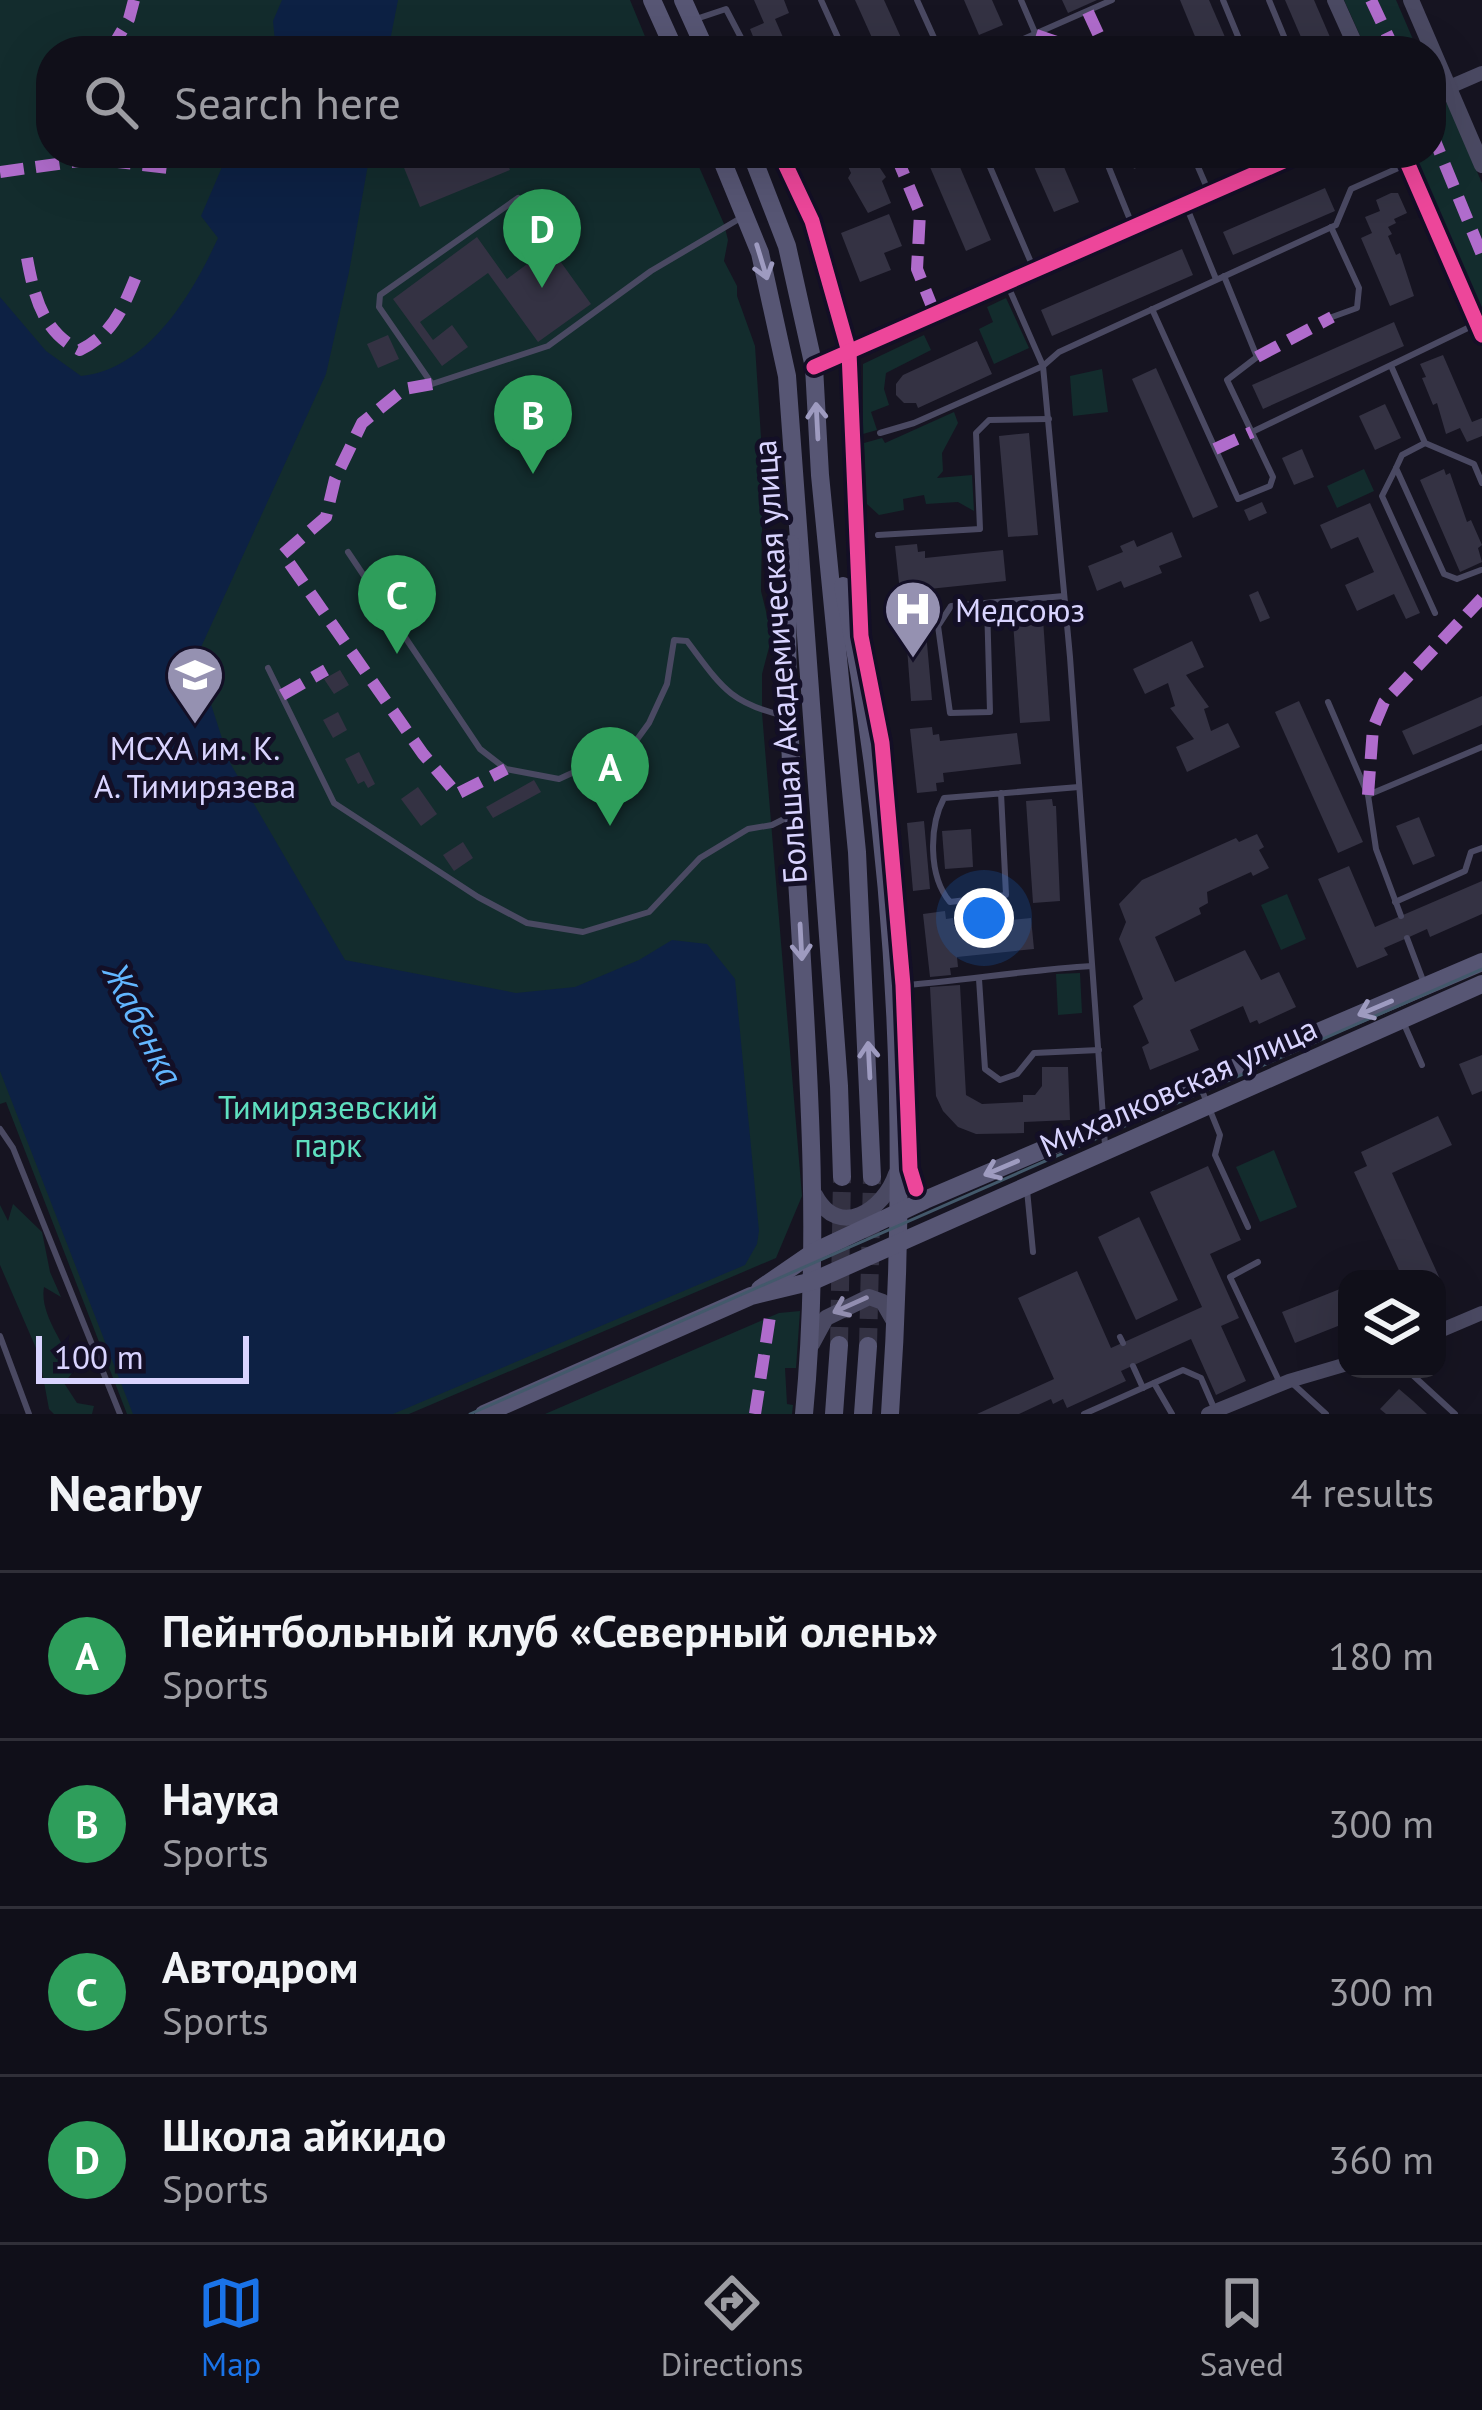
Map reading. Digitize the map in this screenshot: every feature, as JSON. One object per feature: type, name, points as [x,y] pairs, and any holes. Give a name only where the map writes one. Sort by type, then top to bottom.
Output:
[{"type":"main road","points":[[652,0],[668,36]]},
{"type":"main road","points":[[683,0],[699,36]]},
{"type":"main road","name":"Большая Академическая улица","points":[[726,168],[747,214],[771,292],[787,376],[842,1177]]},
{"type":"main road","name":"Большая Академическая улица","points":[[757,168],[793,263],[814,367],[820,476],[857,852],[872,1177]]},
{"type":"main road","points":[[820,476],[873,753],[892,986],[898,1244],[890,1414]]},
{"type":"main road","points":[[796,490],[786,603],[789,717],[815,1195],[804,1414]]},
{"type":"main road","name":"Михалковская улица","points":[[751,1295],[814,1252],[898,1213],[1482,962]]},
{"type":"main road","name":"Михалковская улица","points":[[751,1295],[814,1281],[1482,984]]},
{"type":"main road","points":[[484,1414],[751,1295]]},
{"type":"main road","points":[[834,1414],[839,1345]]},
{"type":"main road","points":[[863,1414],[868,1346]]},
{"type":"street","points":[[1335,0],[1351,36]]},
{"type":"street","points":[[1412,0],[1423,36]]},
{"type":"street","points":[[1446,89],[1482,73]]},
{"type":"street","points":[[1446,102],[1482,164]]},
{"type":"street","points":[[814,367],[1265,168]]},
{"type":"street","points":[[1410,168],[1480,330]]},
{"type":"street","points":[[815,1195],[829,1213],[850,1216],[886,1198],[898,1170]]},
{"type":"street","points":[[810,1348],[826,1318],[868,1297],[883,1302],[895,1324]]},
{"type":"street","points":[[1446,1328],[1482,1312]]},
{"type":"street","points":[[1212,1412],[1338,1367]]},
{"type":"lane","points":[[821,0],[837,36]]},
{"type":"lane","points":[[917,0],[933,36]]},
{"type":"lane","points":[[1021,0],[1036,35],[1112,0]]},
{"type":"lane","points":[[1223,0],[1238,36]]},
{"type":"lane","points":[[1269,0],[1284,36]]},
{"type":"lane","points":[[692,21],[720,4],[732,15],[741,36]]},
{"type":"lane","points":[[991,168],[1035,270]]},
{"type":"lane","points":[[1108,168],[1133,227]]},
{"type":"lane","points":[[1198,168],[1209,194]]},
{"type":"lane","points":[[880,433],[914,423],[1043,366],[1059,352],[1336,225],[1351,189],[1388,168]]},
{"type":"lane","points":[[518,198],[380,295],[379,307],[432,384],[548,346],[651,271],[747,214]]},
{"type":"lane","points":[[1152,309],[1238,499],[1270,486],[1273,477],[1227,380],[1257,358],[1185,204]]},
{"type":"lane","points":[[1331,227],[1359,288],[1357,308],[1332,317]]},
{"type":"lane","points":[[1006,283],[1043,366],[1106,1150]]},
{"type":"lane","points":[[1252,432],[1392,368],[1412,352],[1480,330]]},
{"type":"lane","points":[[1392,368],[1425,443],[1474,464],[1482,483]]},
{"type":"lane","points":[[878,536],[980,529],[976,433],[989,420],[1048,419]]},
{"type":"lane","points":[[1425,443],[1402,455],[1382,496],[1435,613]]},
{"type":"lane","points":[[1396,468],[1444,574],[1457,579],[1482,571]]},
{"type":"lane","points":[[348,552],[480,749],[506,769],[559,779],[633,745],[667,684],[674,640],[687,641],[723,688],[753,709],[789,717]]},
{"type":"lane","points":[[987,603],[990,712],[950,713],[938,626],[951,606],[1064,596]]},
{"type":"lane","points":[[268,668],[334,802],[478,898],[526,923],[584,932],[649,912],[700,858],[748,830],[794,814]]},
{"type":"lane","points":[[1328,702],[1369,795],[1376,849],[1401,916]]},
{"type":"lane","points":[[1369,795],[1482,747]]},
{"type":"lane","points":[[1001,794],[1006,895],[950,902],[938,888],[932,820],[944,798],[1079,787]]},
{"type":"lane","points":[[1395,902],[1465,872],[1472,852],[1482,848]]},
{"type":"lane","points":[[1407,938],[1425,986]]},
{"type":"lane","points":[[892,986],[1092,966]]},
{"type":"lane","points":[[980,979],[985,1069],[1000,1080],[1017,1074],[1034,1053],[1100,1051]]},
{"type":"lane","points":[[1401,1019],[1422,1064]]},
{"type":"lane","points":[[1200,1084],[1220,1135],[1215,1155],[1248,1227]]},
{"type":"lane","points":[[0,1129],[13,1148],[118,1410],[108,1414]]},
{"type":"lane","points":[[1027,1186],[1033,1252]]},
{"type":"lane","points":[[1258,1262],[1230,1277],[1285,1383],[1326,1414]]},
{"type":"lane","points":[[0,1336],[29,1414]]},
{"type":"lane","points":[[1133,1366],[1143,1388]]},
{"type":"lane","points":[[1084,1414],[1183,1370],[1201,1378],[1212,1412]]},
{"type":"lane","points":[[1416,1378],[1455,1414]]},
{"type":"lane","points":[[1154,1383],[1172,1414]]},
{"type":"green space","name":"Тимирязевский парк","points":[[0,0],[630,0],[645,36],[36,36],[36,168],[700,168],[724,224],[728,240],[724,261],[737,286],[755,346],[763,468],[761,591],[772,636],[762,674],[762,713],[802,1196],[776,1258],[409,1414],[127,1414],[6,1102],[0,1104]]},
{"type":"green space","points":[[1344,0],[1396,0],[1412,36],[1360,36]]},
{"type":"green space","points":[[1446,103],[1482,183],[1482,311],[1420,168],[1446,168]]},
{"type":"green space","points":[[1006,298],[1029,348],[994,364],[979,329],[993,322],[987,307]]},
{"type":"green space","points":[[924,335],[931,350],[886,373],[889,405],[871,412],[877,430],[863,434],[863,364]]},
{"type":"green space","points":[[1102,369],[1108,412],[1073,416],[1070,376]]},
{"type":"green space","points":[[954,412],[958,423],[942,453],[943,471],[937,478],[972,475],[974,511],[958,502],[926,504],[924,495],[903,499],[904,510],[879,515],[867,504],[864,443],[882,438],[885,443]]},
{"type":"green space","points":[[1364,469],[1374,491],[1337,508],[1327,486]]},
{"type":"green space","points":[[1287,894],[1306,939],[1281,950],[1261,905]]},
{"type":"green space","points":[[1080,973],[1082,1013],[1058,1015],[1056,974]]},
{"type":"green space","points":[[1274,1150],[1297,1207],[1260,1222],[1236,1167]]},
{"type":"green space","points":[[13,1204],[42,1232],[61,1297],[44,1287],[46,1309],[73,1372],[64,1383],[77,1403],[94,1406],[92,1414],[54,1414],[49,1409],[39,1355],[0,1265],[0,1205],[8,1221]]},
{"type":"green space","points":[[800,1311],[796,1368],[785,1368],[792,1414],[545,1414],[779,1313]]},
{"type":"water","points":[[282,0],[398,0],[391,36],[274,36],[273,21]]},
{"type":"water","name":"Тимирязевский парк","points":[[222,168],[367,168],[326,374],[196,658],[230,763],[345,960],[516,993],[575,987],[639,960],[672,940],[707,944],[735,979],[759,1231],[745,1265],[393,1414],[133,1414],[0,1071],[0,297],[46,351],[81,376],[105,371],[147,344],[181,304],[218,238],[201,216]]},
{"type":"building","points":[[754,0],[784,0],[789,13],[775,19],[782,36],[753,36],[750,29],[764,23]]},
{"type":"building","points":[[855,0],[884,0],[900,36],[871,36]]},
{"type":"building","points":[[964,0],[992,0],[1003,25],[979,35]]},
{"type":"building","points":[[1062,0],[1097,0],[1068,13]]},
{"type":"building","points":[[1180,0],[1209,0],[1225,36],[1195,36]]},
{"type":"building","points":[[1285,0],[1314,0],[1330,36],[1301,36]]},
{"type":"building","points":[[404,168],[509,168],[510,170],[420,207]]},
{"type":"building","points":[[849,168],[880,168],[891,203],[868,213],[848,178]]},
{"type":"building","points":[[930,168],[960,168],[991,240],[966,251]]},
{"type":"building","points":[[1035,168],[1064,168],[1079,202],[1054,212]]},
{"type":"building","points":[[1325,188],[1335,211],[1233,255],[1223,232]]},
{"type":"building","points":[[1398,193],[1407,213],[1394,219],[1388,236],[1396,255],[1400,253],[1414,296],[1390,306],[1361,238],[1372,233],[1365,217],[1380,211],[1376,200]]},
{"type":"building","points":[[889,214],[902,246],[884,253],[891,270],[860,282],[841,233]]},
{"type":"building","points":[[477,237],[507,279],[550,247],[591,304],[538,342],[488,273],[420,322],[433,340],[452,325],[468,347],[442,366],[393,299]]},
{"type":"building","points":[[1182,249],[1193,275],[1052,336],[1041,310]]},
{"type":"building","points":[[1394,322],[1404,346],[1263,409],[1252,385]]},
{"type":"building","points":[[388,335],[399,359],[378,368],[367,344]]},
{"type":"building","points":[[977,341],[992,374],[918,408],[896,395],[896,384],[903,375]]},
{"type":"building","points":[[1443,355],[1472,422],[1482,418],[1482,436],[1467,442],[1460,428],[1446,434],[1437,403],[1433,405],[1422,378],[1426,377],[1420,364]]},
{"type":"building","points":[[1156,368],[1218,507],[1193,518],[1132,379]]},
{"type":"building","points":[[1385,404],[1401,438],[1375,450],[1359,416]]},
{"type":"building","points":[[1029,433],[1038,535],[1008,537],[999,436]]},
{"type":"building","points":[[1302,449],[1314,477],[1294,485],[1282,458]]},
{"type":"building","points":[[1444,469],[1482,545],[1478,548],[1482,562],[1460,572],[1420,480]]},
{"type":"building","points":[[1262,502],[1267,513],[1249,521],[1244,510]]},
{"type":"building","points":[[1370,503],[1420,613],[1406,619],[1394,594],[1357,611],[1345,585],[1374,572],[1358,537],[1331,549],[1320,525]]},
{"type":"building","points":[[1172,532],[1182,557],[1159,566],[1162,573],[1124,588],[1121,581],[1097,591],[1088,566],[1123,552],[1120,546],[1134,540],[1137,547]]},
{"type":"building","points":[[917,544],[925,558],[1003,550],[1006,581],[929,589],[930,599],[922,600],[923,607],[902,610],[895,546]]},
{"type":"building","points":[[1258,591],[1270,618],[1260,622],[1249,595]]},
{"type":"building","points":[[1043,619],[1050,721],[1020,723],[1013,621]]},
{"type":"building","points":[[926,632],[932,700],[911,701],[906,634]]},
{"type":"building","points":[[1192,641],[1204,667],[1186,675],[1209,707],[1204,709],[1211,731],[1228,723],[1240,747],[1187,772],[1176,747],[1194,739],[1170,708],[1175,706],[1168,683],[1145,694],[1133,669]]},
{"type":"building","points":[[340,670],[349,685],[334,694],[324,679]]},
{"type":"building","points":[[1482,696],[1482,725],[1413,755],[1402,731]]},
{"type":"building","points":[[1299,701],[1363,842],[1338,853],[1275,712]]},
{"type":"building","points":[[338,712],[347,730],[333,738],[323,720]]},
{"type":"building","points":[[932,727],[940,741],[1017,733],[1021,764],[943,773],[944,782],[936,783],[937,791],[917,793],[910,729]]},
{"type":"building","points":[[359,752],[375,784],[368,788],[364,781],[358,784],[345,759]]},
{"type":"building","points":[[534,780],[541,792],[493,818],[486,807]]},
{"type":"building","points":[[418,787],[437,814],[421,826],[401,799]]},
{"type":"building","points":[[1052,799],[1060,901],[1033,903],[1026,801]]},
{"type":"building","points":[[1419,817],[1435,856],[1413,865],[1396,826]]},
{"type":"building","points":[[924,821],[930,889],[913,891],[907,823]]},
{"type":"building","points":[[971,829],[973,867],[945,869],[942,831]]},
{"type":"building","points":[[1257,834],[1269,868],[1207,892],[1208,903],[1199,908],[1201,914],[1155,937],[1175,982],[1245,950],[1261,980],[1279,972],[1296,1007],[1259,1024],[1257,1020],[1250,1023],[1243,1006],[1190,1030],[1199,1050],[1150,1070],[1142,1047],[1149,1043],[1133,1006],[1143,999],[1119,939],[1126,922],[1119,904],[1142,880],[1236,838],[1239,842]]},
{"type":"building","points":[[463,842],[473,858],[454,871],[443,855]]},
{"type":"building","points":[[1349,866],[1375,927],[1482,881],[1482,914],[1430,937],[1427,929],[1384,948],[1388,955],[1357,968],[1318,879]]},
{"type":"building","points":[[945,911],[954,926],[1031,918],[1034,949],[957,957],[958,967],[950,968],[951,975],[930,977],[923,914]]},
{"type":"building","points":[[960,985],[966,1095],[982,1104],[1023,1102],[1023,1095],[1035,1095],[1042,1086],[1042,1067],[1068,1067],[1070,1120],[1024,1122],[1024,1133],[976,1134],[958,1127],[943,1111],[936,1096],[930,987]]},
{"type":"building","points":[[1482,1055],[1482,1091],[1472,1095],[1459,1064]]},
{"type":"building","points":[[1438,1116],[1452,1145],[1392,1173],[1436,1270],[1399,1270],[1354,1172],[1367,1166],[1361,1152]]},
{"type":"building","points":[[1208,1166],[1241,1240],[1210,1254],[1239,1318],[1221,1326],[1246,1381],[1216,1395],[1191,1339],[1121,1371],[1126,1381],[1067,1408],[1063,1399],[1053,1404],[1051,1399],[1019,1414],[977,1414],[1054,1379],[1018,1298],[1077,1271],[1111,1348],[1202,1307],[1150,1192]]},
{"type":"building","points":[[1139,1217],[1178,1300],[1136,1320],[1098,1237]]},
{"type":"building","points":[[1338,1290],[1338,1326],[1295,1343],[1282,1312]]},
{"type":"building","points":[[1399,1389],[1427,1414],[1386,1414],[1380,1409]]},
{"type":"tunnel","points":[[839,1345],[842,1177]]},
{"type":"tunnel","points":[[868,1346],[872,1177]]},
{"type":"tram line","points":[[470,1414],[1482,969]]},
{"type":"marked path","points":[[119,36],[134,0]]},
{"type":"marked path","points":[[1371,0],[1388,36]]},
{"type":"marked path","points":[[1088,12],[1099,36]]},
{"type":"marked path","points":[[0,172],[36,167]]},
{"type":"marked path","points":[[1446,167],[1482,255]]},
{"type":"marked path","points":[[168,168],[176,169]]},
{"type":"marked path","points":[[901,168],[920,213],[917,269],[935,314]]},
{"type":"marked path","points":[[27,258],[37,299],[49,323],[80,350],[109,327],[137,274]]},
{"type":"marked path","points":[[1257,357],[1332,317]]},
{"type":"marked path","points":[[432,384],[404,389],[362,423],[335,479],[326,517],[283,554],[423,754],[457,794],[506,769]]},
{"type":"marked path","points":[[1215,449],[1252,432]]},
{"type":"marked path","points":[[1368,795],[1373,728],[1384,702],[1482,598]]},
{"type":"marked path","points":[[282,695],[326,670]]},
{"type":"marked path","points":[[755,1414],[771,1310]]},
{"type":"cycle path","points":[[787,168],[812,221],[849,352],[861,636],[882,743],[903,985],[910,1169],[916,1189]]},
{"type":"cycle path","points":[[814,367],[1268,168]]},
{"type":"cycle path","points":[[1410,168],[1482,335]]},
{"type":"place","name":"Школа айкидо","points":[[542,288]]},
{"type":"place","name":"Наука","points":[[533,474]]},
{"type":"place","name":"Автодром","points":[[397,654]]},
{"type":"place","name":"Медсоюз","points":[[913,660]]},
{"type":"place","name":"МСХА им. К. А. Тимирязева","points":[[195,726]]},
{"type":"place","name":"Пейнтбольный клуб «Северный олень»","points":[[610,826]]},
{"type":"water label","name":"Жабенка","points":[[144,1024]]}]
